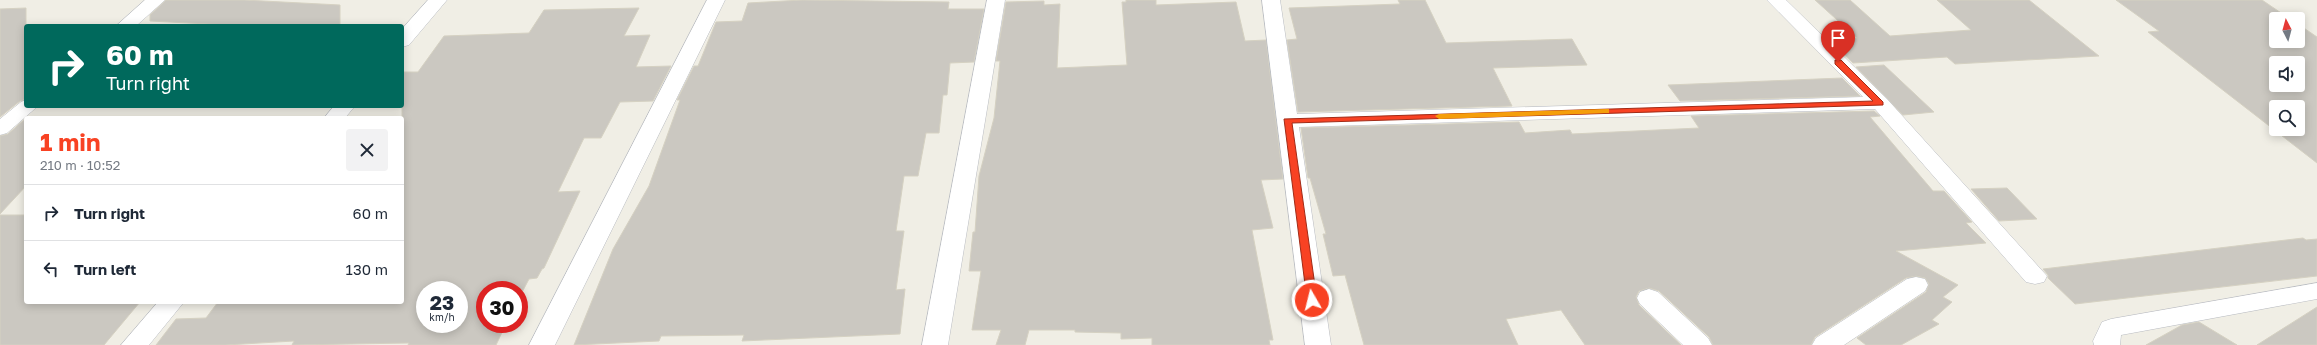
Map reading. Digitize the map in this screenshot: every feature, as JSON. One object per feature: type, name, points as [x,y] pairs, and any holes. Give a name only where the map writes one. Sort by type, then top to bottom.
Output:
[{"type":"street","points":[[127,24],[156,0]]},
{"type":"street","points":[[404,39],[438,0]]},
{"type":"street","points":[[542,345],[716,0]]},
{"type":"street","points":[[935,345],[996,0]]},
{"type":"street","points":[[1271,0],[1318,345]]},
{"type":"street","points":[[1776,0],[1880,103],[2034,276]]},
{"type":"street","points":[[1287,120],[1880,103]]},
{"type":"street","points":[[0,129],[26,108]]},
{"type":"street","points":[[336,116],[342,108]]},
{"type":"street","points":[[1825,345],[1916,286]]},
{"type":"street","points":[[2107,345],[2106,341],[2111,328],[2317,291]]},
{"type":"street","points":[[1649,298],[1700,345]]},
{"type":"street","points":[[134,345],[170,304]]},
{"type":"building","points":[[166,0],[244,0],[340,5],[340,24],[208,24],[150,21],[150,15]]},
{"type":"building","points":[[802,0],[949,2],[948,9],[984,9],[974,62],[950,63],[947,95],[943,95],[939,133],[926,133],[918,176],[904,176],[896,231],[904,231],[896,290],[905,289],[900,334],[742,341],[744,335],[661,336],[659,341],[574,345],[613,249],[649,186],[680,100],[677,100],[694,66],[698,66],[716,22],[742,21],[748,3]]},
{"type":"building","points":[[1126,0],[1156,0],[1156,5],[1236,2],[1245,41],[1266,40],[1283,179],[1261,180],[1273,228],[1252,230],[1273,340],[1269,340],[1270,345],[1152,345],[1152,338],[1121,339],[1121,333],[1075,332],[1075,330],[1029,330],[1025,345],[996,345],[1001,330],[972,330],[981,271],[969,271],[973,232],[975,232],[979,176],[994,118],[1000,61],[996,61],[1006,2],[1044,1],[1044,5],[1060,4],[1057,68],[1127,65],[1122,2],[1126,2]]},
{"type":"building","points":[[1398,0],[1425,0],[1446,43],[1572,39],[1587,65],[1493,68],[1512,106],[1298,112],[1287,40],[1297,39],[1289,8],[1400,4]]},
{"type":"building","points":[[1815,0],[1850,0],[1890,36],[1971,30],[1937,0],[2029,0],[2099,56],[1955,64],[1947,57],[1853,63],[1829,40],[1857,38]]},
{"type":"building","points":[[2116,0],[2262,0],[2280,12],[2269,12],[2269,48],[2305,48],[2305,29],[2317,37],[2317,163],[2282,136],[2305,136],[2305,100],[2269,100],[2269,126],[2148,32],[2159,31]]},
{"type":"building","points":[[26,8],[26,24],[24,24],[24,100],[20,101],[0,117],[0,9]]},
{"type":"building","points":[[639,8],[624,36],[650,35],[636,67],[671,66],[653,101],[620,102],[601,138],[584,138],[558,192],[580,191],[544,268],[537,278],[529,279],[528,281],[476,281],[476,333],[502,333],[496,345],[408,345],[409,343],[292,345],[294,341],[226,345],[156,345],[176,319],[206,318],[216,304],[404,304],[404,116],[402,116],[402,108],[404,108],[404,72],[418,72],[444,36],[529,33],[544,10]]},
{"type":"building","points":[[1884,65],[1934,112],[1903,115],[1856,67]]},
{"type":"building","points":[[1842,78],[1860,96],[1680,101],[1668,85]]},
{"type":"building","points":[[1874,111],[1880,116],[1870,117],[1933,191],[1944,191],[1972,222],[1966,223],[1986,243],[1896,251],[1958,285],[1943,297],[1952,302],[1932,320],[1939,324],[1901,345],[1866,345],[1857,338],[1926,292],[1929,284],[1925,278],[1916,276],[1906,278],[1815,337],[1811,345],[1713,345],[1709,337],[1659,291],[1649,288],[1639,291],[1636,297],[1639,305],[1681,345],[1585,345],[1561,310],[1506,319],[1518,345],[1364,345],[1345,275],[1333,276],[1323,234],[1326,234],[1310,178],[1308,178],[1301,128],[1519,122],[1525,133],[1570,130],[1572,134],[1699,128],[1691,116]]},
{"type":"building","points":[[24,120],[24,188],[0,214],[0,136],[8,134]]},
{"type":"building","points":[[2007,188],[2037,219],[1999,221],[1971,189]]},
{"type":"building","points":[[0,215],[24,215],[24,304],[138,304],[104,345],[0,345]]},
{"type":"building","points":[[2303,238],[2306,240],[2317,239],[2317,276],[2075,304],[2048,278],[2048,275],[2043,269]]},
{"type":"building","points":[[2317,307],[2317,345],[2257,345]]},
{"type":"building","points":[[2199,322],[2237,345],[2146,345],[2182,325]]},
{"type":"slow traffic","points":[[1439,116],[1606,111]]},
{"type":"route","points":[[1312,300],[1287,120],[1880,103],[1838,62]]}]
